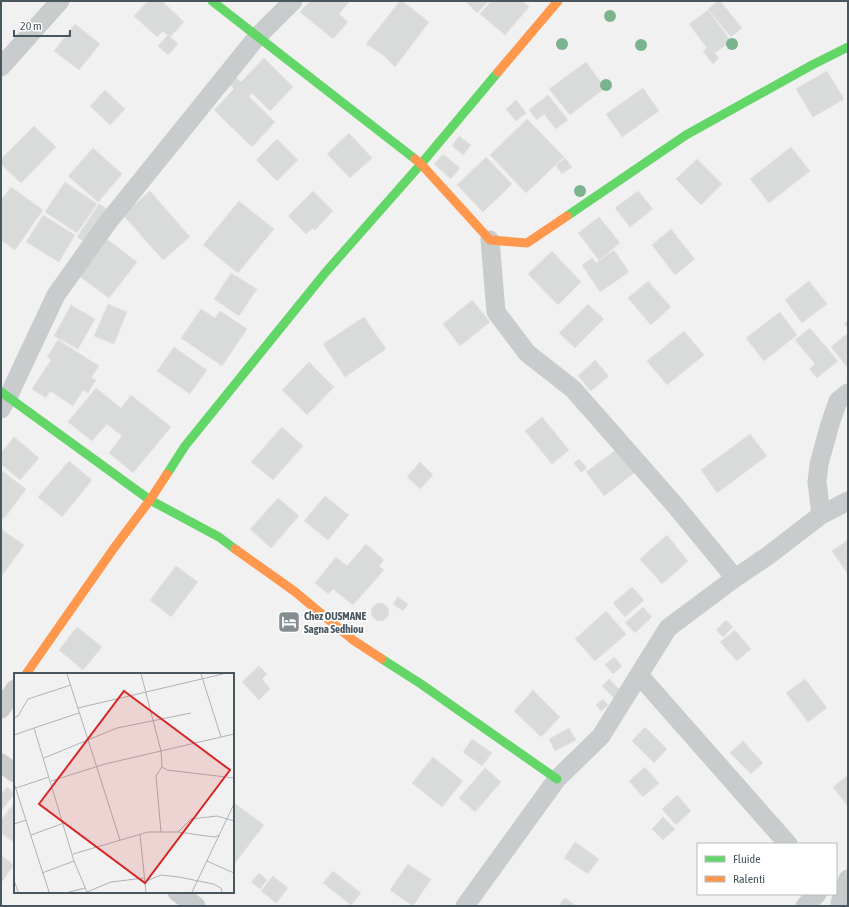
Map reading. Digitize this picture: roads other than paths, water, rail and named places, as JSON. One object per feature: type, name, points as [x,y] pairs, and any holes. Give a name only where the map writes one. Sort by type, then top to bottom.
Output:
[{"type":"street","points":[[1,67],[60,1]]},
{"type":"street","points":[[212,1],[421,164],[490,240],[496,312],[527,353],[574,388],[674,504],[735,578]]},
{"type":"street","points":[[293,1],[257,37],[108,222],[56,296],[3,399],[150,500],[219,537],[294,591],[353,640],[421,684],[557,779]]},
{"type":"street","points":[[27,673],[114,548],[150,500],[190,439],[325,273],[421,164],[558,1]]},
{"type":"street","points":[[490,240],[527,243],[686,135],[812,65],[848,47]]},
{"type":"street","points":[[821,515],[818,482],[819,464],[838,401],[848,393]]},
{"type":"street","points":[[465,906],[557,779],[601,736],[668,628],[735,578],[769,555],[821,515],[848,501]]},
{"type":"street","points":[[639,675],[787,843]]},
{"type":"street","points":[[1,709],[14,690]]},
{"type":"street","points":[[1,763],[14,772]]},
{"type":"street","points":[[839,901],[848,879]]},
{"type":"street","points":[[178,893],[196,906]]},
{"type":"street","points":[[804,906],[816,895]]},
{"type":"place","name":"Chez OUSMANE Sagna Sedhiou","points":[[289,622]]}]
